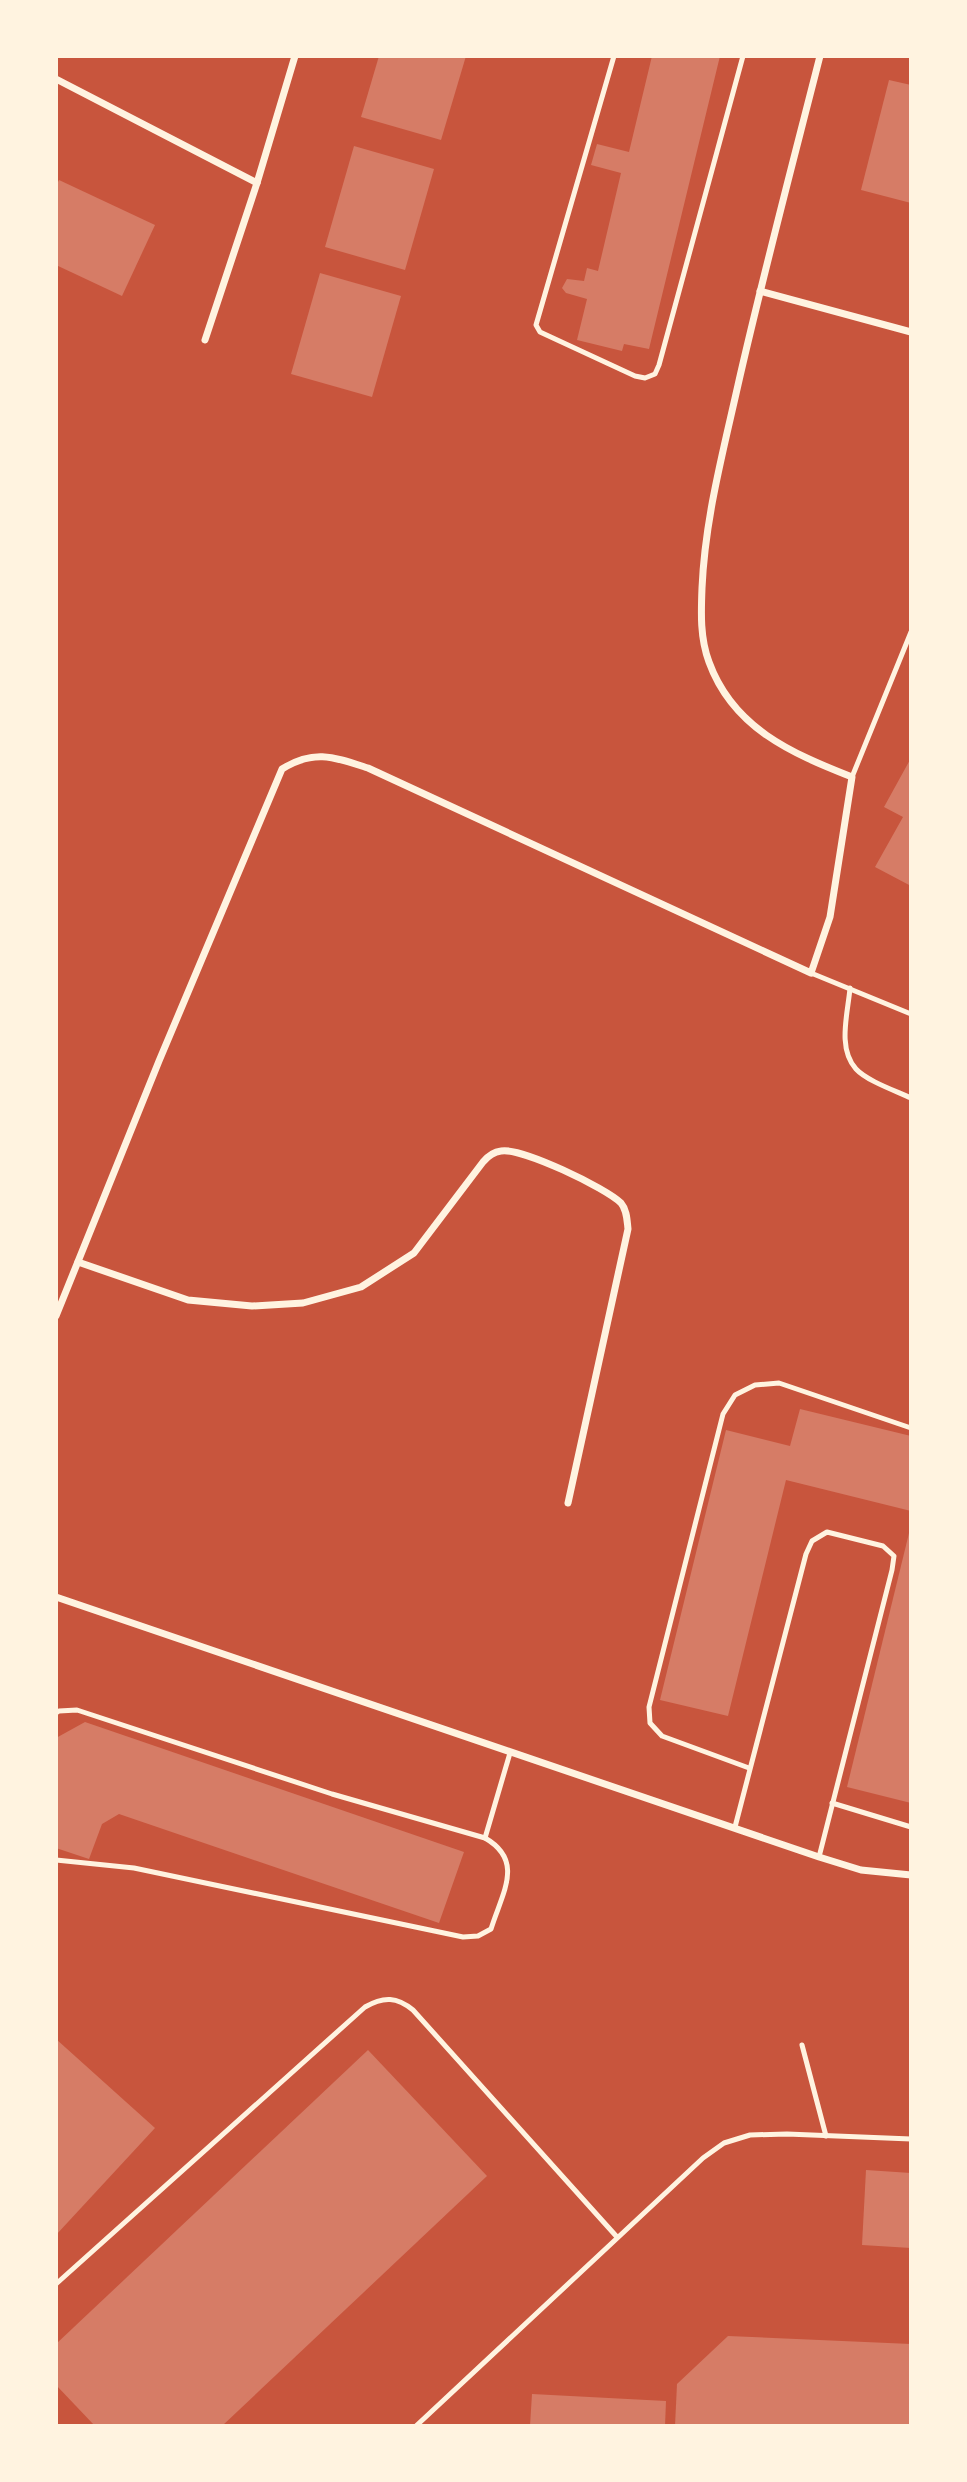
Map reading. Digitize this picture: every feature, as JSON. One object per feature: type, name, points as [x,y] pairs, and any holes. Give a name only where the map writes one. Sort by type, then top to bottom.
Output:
[{"type":"street","points":[[205,340],[257,183],[295,56]]},
{"type":"street","points":[[56,1316],[159,1061],[282,769],[298,759],[319,755],[368,768],[811,973],[830,916],[852,777],[803,758],[748,721],[729,700],[709,661],[701,622],[703,559],[712,501],[760,291],[820,56]]},
{"type":"street","points":[[56,79],[257,183]]},
{"type":"street","points":[[760,291],[911,332]]},
{"type":"street","points":[[78,1262],[188,1300],[252,1306],[303,1303],[361,1287],[414,1252],[482,1162],[491,1154],[502,1150],[546,1162],[622,1204],[628,1229],[568,1503]]},
{"type":"street","points":[[56,1597],[820,1857],[861,1870],[911,1875]]},
{"type":"lane","points":[[614,56],[536,325],[540,332],[635,376],[645,377],[655,374],[659,365],[743,56]]},
{"type":"lane","points":[[852,777],[911,632]]},
{"type":"lane","points":[[811,973],[911,1014]]},
{"type":"lane","points":[[850,988],[845,1037],[847,1053],[857,1070],[911,1098]]},
{"type":"lane","points":[[750,1768],[662,1736],[650,1723],[649,1707],[723,1414],[735,1395],[755,1385],[779,1383],[911,1428]]},
{"type":"lane","points":[[734,1827],[806,1554],[812,1541],[828,1532],[883,1546],[894,1556],[892,1570],[820,1857]]},
{"type":"lane","points":[[56,1713],[77,1710],[332,1794],[485,1838],[501,1849],[508,1866],[491,1928],[478,1937],[463,1937],[134,1868],[56,1860]]},
{"type":"lane","points":[[485,1838],[510,1753]]},
{"type":"lane","points":[[832,1803],[911,1827]]},
{"type":"lane","points":[[56,2284],[365,2007],[376,2000],[390,1998],[403,2002],[414,2010],[617,2238]]},
{"type":"lane","points":[[802,2045],[825,2136]]},
{"type":"lane","points":[[416,2426],[703,2158],[724,2143],[750,2135],[911,2139]]},
{"type":"building","points":[[379,56],[466,56],[441,140],[361,117]]},
{"type":"building","points":[[652,56],[720,56],[649,349],[624,344],[622,351],[577,340],[587,299],[566,293],[562,288],[567,279],[584,281],[587,268],[598,271],[621,173],[591,165],[597,144],[629,152]]},
{"type":"building","points":[[889,80],[911,85],[911,203],[861,190]]},
{"type":"building","points":[[354,146],[434,169],[405,270],[325,247]]},
{"type":"building","points":[[59,180],[155,225],[122,296],[56,265],[56,186]]},
{"type":"building","points":[[320,273],[401,296],[372,397],[291,374]]},
{"type":"building","points":[[911,758],[911,886],[875,867],[903,817],[884,807]]},
{"type":"building","points":[[800,1409],[911,1436],[911,1511],[786,1480],[728,1716],[660,1700],[726,1430],[790,1446]]},
{"type":"building","points":[[911,1529],[911,1803],[847,1787]]},
{"type":"building","points":[[85,1722],[464,1852],[439,1923],[119,1814],[102,1824],[89,1859],[56,1848],[56,1738]]},
{"type":"building","points":[[56,2039],[155,2128],[56,2235]]},
{"type":"building","points":[[368,2050],[487,2176],[222,2426],[95,2426],[56,2385],[56,2344]]},
{"type":"building","points":[[866,2170],[911,2173],[911,2248],[862,2245]]},
{"type":"building","points":[[728,2336],[911,2344],[911,2426],[675,2426],[677,2384]]},
{"type":"building","points":[[532,2394],[666,2401],[665,2426],[530,2426]]}]
